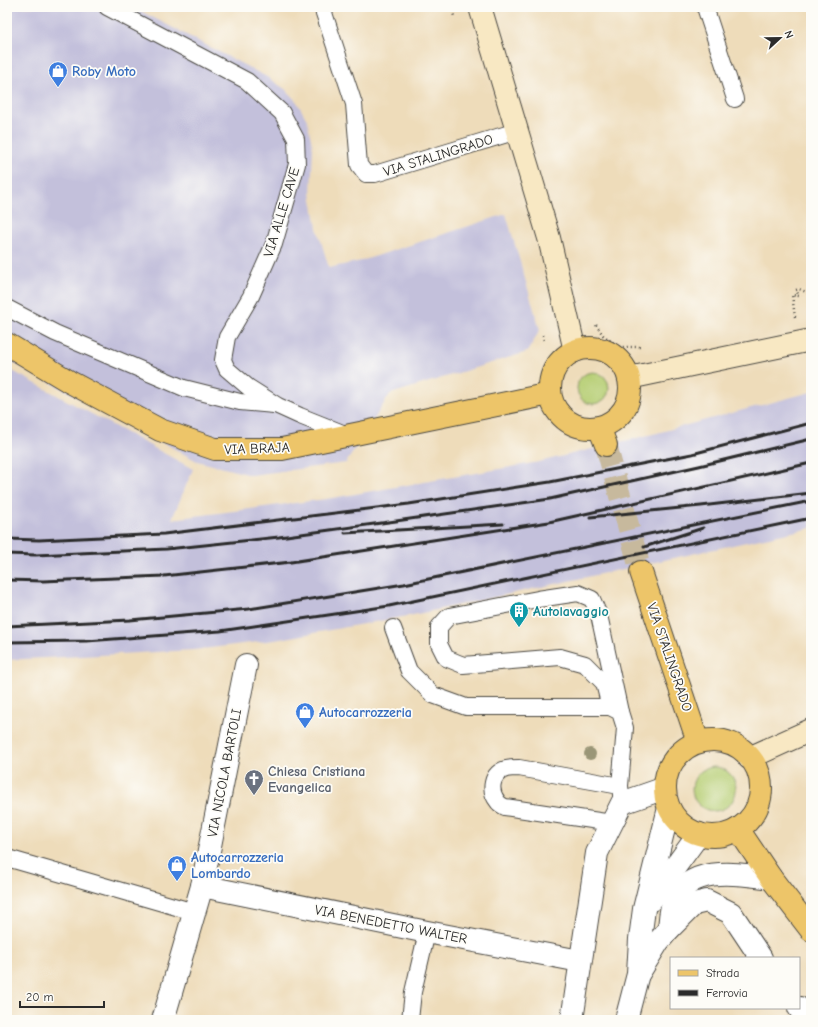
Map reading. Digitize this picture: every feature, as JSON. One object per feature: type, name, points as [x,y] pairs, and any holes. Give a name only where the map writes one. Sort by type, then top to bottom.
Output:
[{"type":"main road","name":"VIA BRAJA","points":[[7,344],[70,382],[160,430],[215,449],[282,449],[550,394]]},
{"type":"main road","points":[[588,348],[602,350],[614,356],[623,365],[629,378],[630,391],[627,403],[621,414],[611,423],[603,436],[586,428],[573,425],[562,417],[554,406],[550,394],[551,380],[555,368],[564,357],[575,351],[588,348]]},
{"type":"main road","name":"VIA STALINGRADO","points":[[641,572],[698,742]]},
{"type":"main road","points":[[717,741],[726,742],[735,746],[749,758],[759,775],[760,796],[753,815],[738,829],[729,834],[720,836],[699,834],[681,825],[667,798],[669,768],[674,759],[690,746],[698,742],[717,741]]},
{"type":"main road","points":[[738,829],[771,878],[811,930]]},
{"type":"street","points":[[480,7],[549,238],[575,351]]},
{"type":"street","points":[[629,378],[811,340]]},
{"type":"street","name":"VIA NICOLA BARTOLI","points":[[163,1020],[202,886],[246,665]]},
{"type":"street","points":[[749,758],[811,730]]},
{"type":"street","points":[[572,1020],[598,853],[612,824],[621,794],[667,798],[644,909],[640,939],[638,974],[626,1020]]},
{"type":"street","points":[[644,909],[699,834]]},
{"type":"street","points":[[669,929],[673,902],[681,889],[702,876],[731,874],[771,878]]},
{"type":"street","name":"VIA BENEDETTO WALTER","points":[[202,886],[427,932],[580,961]]},
{"type":"street","points":[[638,974],[658,942],[669,929],[694,904],[707,901],[731,912],[760,957]]},
{"type":"street","points":[[800,1009],[808,1020]]},
{"type":"lane","name":"VIA ALLE CAVE","points":[[107,7],[247,81],[282,113],[296,139],[297,164],[274,244],[251,296],[227,337],[223,360],[227,370],[248,387],[278,406],[350,436]]},
{"type":"lane","name":"VIA STALINGRADO","points":[[322,7],[354,104],[359,165],[366,174],[375,174],[517,131]]},
{"type":"lane","points":[[705,7],[735,99]]},
{"type":"lane","points":[[7,308],[55,333],[184,388],[240,402],[278,406]]},
{"type":"lane","points":[[612,824],[505,807],[495,798],[492,783],[496,775],[506,769],[519,768],[621,794],[625,728],[615,709],[604,683],[585,664],[560,657],[463,665],[446,658],[439,644],[440,627],[449,616],[538,599],[578,593],[592,599],[599,614],[615,709]]},
{"type":"lane","points":[[393,628],[409,670],[433,695],[466,707],[615,709]]},
{"type":"lane","points":[[7,858],[194,912]]},
{"type":"lane","points":[[410,1020],[413,992],[427,932]]},
{"type":"path","points":[[451,7],[455,19]]},
{"type":"path","points":[[792,299],[792,295],[799,296],[796,290],[798,289],[811,294]]},
{"type":"path","points":[[543,329],[544,342]]},
{"type":"shaded area","points":[[7,7],[133,7],[267,77],[285,89],[297,102],[307,120],[313,149],[311,193],[317,228],[329,268],[361,261],[506,214],[540,330],[527,352],[390,394],[346,463],[251,475],[197,461],[7,359]]},
{"type":"shaded area","points":[[7,368],[193,469],[172,519],[326,499],[539,462],[657,433],[811,392],[811,528],[413,615],[275,640],[194,650],[7,660]]},
{"type":"green space","points":[[590,372],[596,372],[605,376],[609,388],[605,400],[596,404],[590,404],[581,400],[577,391],[577,385],[581,376]]},
{"type":"green space","points":[[714,767],[726,771],[732,777],[736,789],[732,801],[726,807],[714,811],[702,807],[696,801],[692,789],[696,777],[702,771]]},
{"type":"tunnel","points":[[606,445],[641,572]]},
{"type":"railway","points":[[7,539],[39,540],[164,534],[409,504],[550,482],[692,454],[811,423]]},
{"type":"railway","points":[[7,554],[35,555],[167,549],[279,537],[550,499],[699,466],[811,439]]},
{"type":"railway","points":[[7,580],[43,581],[164,576],[291,562],[549,522],[811,463]]},
{"type":"railway","points":[[590,517],[811,493]]},
{"type":"railway","points":[[7,626],[130,620],[249,609],[404,584],[811,501]]},
{"type":"railway","points":[[7,642],[87,641],[220,631],[389,606],[811,518]]},
{"type":"railway","points":[[345,533],[503,524]]},
{"type":"railway","points":[[644,547],[703,528]]},
{"type":"place","name":"Roby Moto","points":[[58,88]]},
{"type":"place","name":"Autolavaggio","points":[[519,628]]},
{"type":"place","name":"Autocarrozzeria","points":[[305,729]]},
{"type":"place","name":"Chiesa Cristiana Evangelica","points":[[254,796]]},
{"type":"place","name":"Autocarrozzeria Lombardo","points":[[177,882]]}]
